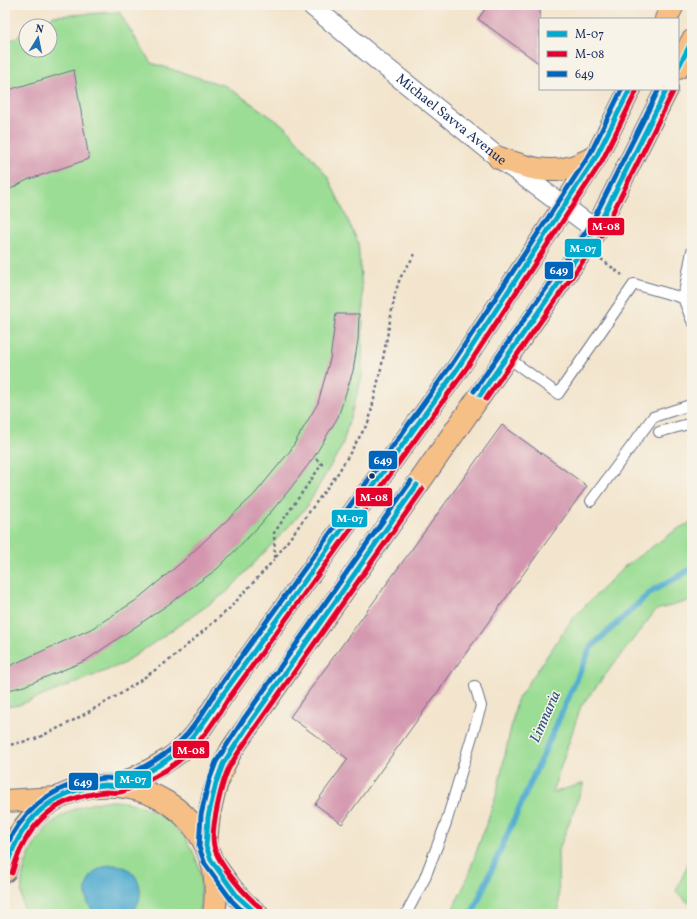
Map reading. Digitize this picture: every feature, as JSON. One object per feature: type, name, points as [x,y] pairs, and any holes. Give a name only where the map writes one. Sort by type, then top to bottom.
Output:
[{"type":"main road","points":[[666,18],[673,5]]},
{"type":"main road","points":[[679,66],[692,41]]},
{"type":"main road","points":[[119,786],[167,761],[192,739],[221,696],[458,368],[596,157],[630,90]]},
{"type":"main road","points":[[214,914],[216,887],[209,853],[208,817],[211,800],[223,764],[590,238],[666,90]]},
{"type":"main road","points":[[499,158],[537,170],[554,170],[572,167],[596,157]]},
{"type":"main road","points":[[5,801],[57,798],[87,788],[106,785],[119,786],[145,792],[178,810],[193,825],[237,896],[257,914]]},
{"type":"main road","points":[[5,871],[13,845],[22,831],[32,818],[57,798]]},
{"type":"street","name":"Michael Savva Avenue","points":[[311,5],[499,158],[564,205],[590,238]]},
{"type":"lane","points":[[692,251],[687,300],[692,321]]},
{"type":"lane","points":[[507,357],[558,394],[634,284],[687,300]]},
{"type":"lane","points":[[591,501],[654,417],[692,403]]},
{"type":"lane","points":[[659,432],[692,423]]},
{"type":"lane","points":[[406,914],[424,880],[448,815],[481,706],[475,686]]},
{"type":"path","points":[[590,238],[634,284]]},
{"type":"path","points":[[5,746],[35,739],[67,724],[122,693],[171,659],[229,609],[275,558],[338,473],[368,421],[382,364],[395,294],[400,278],[415,254]]},
{"type":"path","points":[[275,558],[274,533],[322,464],[314,456]]},
{"type":"green space","points":[[119,12],[151,63],[226,86],[287,128],[328,177],[358,242],[363,301],[362,377],[342,446],[306,508],[227,592],[123,664],[19,705],[5,707],[5,43],[18,36],[18,58],[58,58],[58,18],[50,18],[54,16]]},
{"type":"green space","points":[[692,522],[692,600],[656,610],[581,706],[552,793],[584,783],[558,852],[559,914],[450,914],[465,884],[496,796],[517,700],[573,618],[625,566],[679,528]]},
{"type":"green space","points":[[104,801],[125,802],[151,810],[174,826],[184,837],[197,861],[200,874],[201,894],[199,914],[25,914],[22,900],[24,872],[34,845],[42,833],[52,823],[68,812],[83,806]]},
{"type":"green space","points":[[692,855],[692,906],[676,891]]},
{"type":"water","points":[[109,865],[126,868],[132,872],[138,880],[140,890],[139,900],[132,912],[125,915],[97,914],[92,910],[87,900],[86,888],[91,877],[97,871]]},
{"type":"building","points":[[488,5],[540,5],[539,63],[478,19]]},
{"type":"building","points":[[74,70],[89,159],[27,180],[5,192],[5,91]]},
{"type":"building","points":[[336,314],[359,314],[358,340],[353,371],[338,417],[314,457],[260,525],[217,569],[169,604],[85,661],[24,686],[5,691],[5,668],[91,629],[135,601],[182,562],[254,495],[290,451],[318,403],[330,359]]},
{"type":"building","points":[[502,425],[587,486],[342,824],[315,804],[348,759],[290,717]]},
{"type":"waterway","name":"Limnaria","points":[[472,914],[591,647],[652,591],[692,569]]},
{"type":"transit line","name":"M-07","points":[[679,66],[692,41]]},
{"type":"transit line","name":"649","points":[[5,849],[11,836],[27,814],[48,796],[73,784],[102,778],[116,779],[128,775],[156,760],[174,747],[188,733],[215,693],[452,364],[590,154],[622,90]]},
{"type":"transit line","name":"M-07","points":[[5,871],[16,842],[24,829],[33,818],[56,799],[85,788],[106,785],[119,786],[130,781],[170,758],[197,732],[458,368],[596,157],[630,90]]},
{"type":"transit line","name":"649","points":[[474,391],[590,226],[658,90]]},
{"type":"transit line","name":"M-07","points":[[480,395],[596,230],[666,90]]},
{"type":"transit line","name":"M-08","points":[[12,873],[23,845],[30,833],[38,822],[48,813],[73,799],[102,792],[122,792],[164,772],[190,751],[213,723],[227,701],[464,372],[602,161],[636,92]]},
{"type":"transit line","name":"M-08","points":[[486,399],[602,234],[673,92]]},
{"type":"transit line","name":"649","points":[[245,914],[232,901],[205,864],[199,847],[201,815],[209,781],[216,762],[243,720],[411,481]]},
{"type":"transit line","name":"M-07","points":[[257,914],[237,896],[211,860],[206,846],[208,817],[216,783],[223,764],[249,724],[417,485]]},
{"type":"transit line","name":"M-08","points":[[261,908],[233,880],[221,862],[214,846],[213,839],[215,818],[220,794],[227,773],[236,756],[255,728],[423,489]]}]
